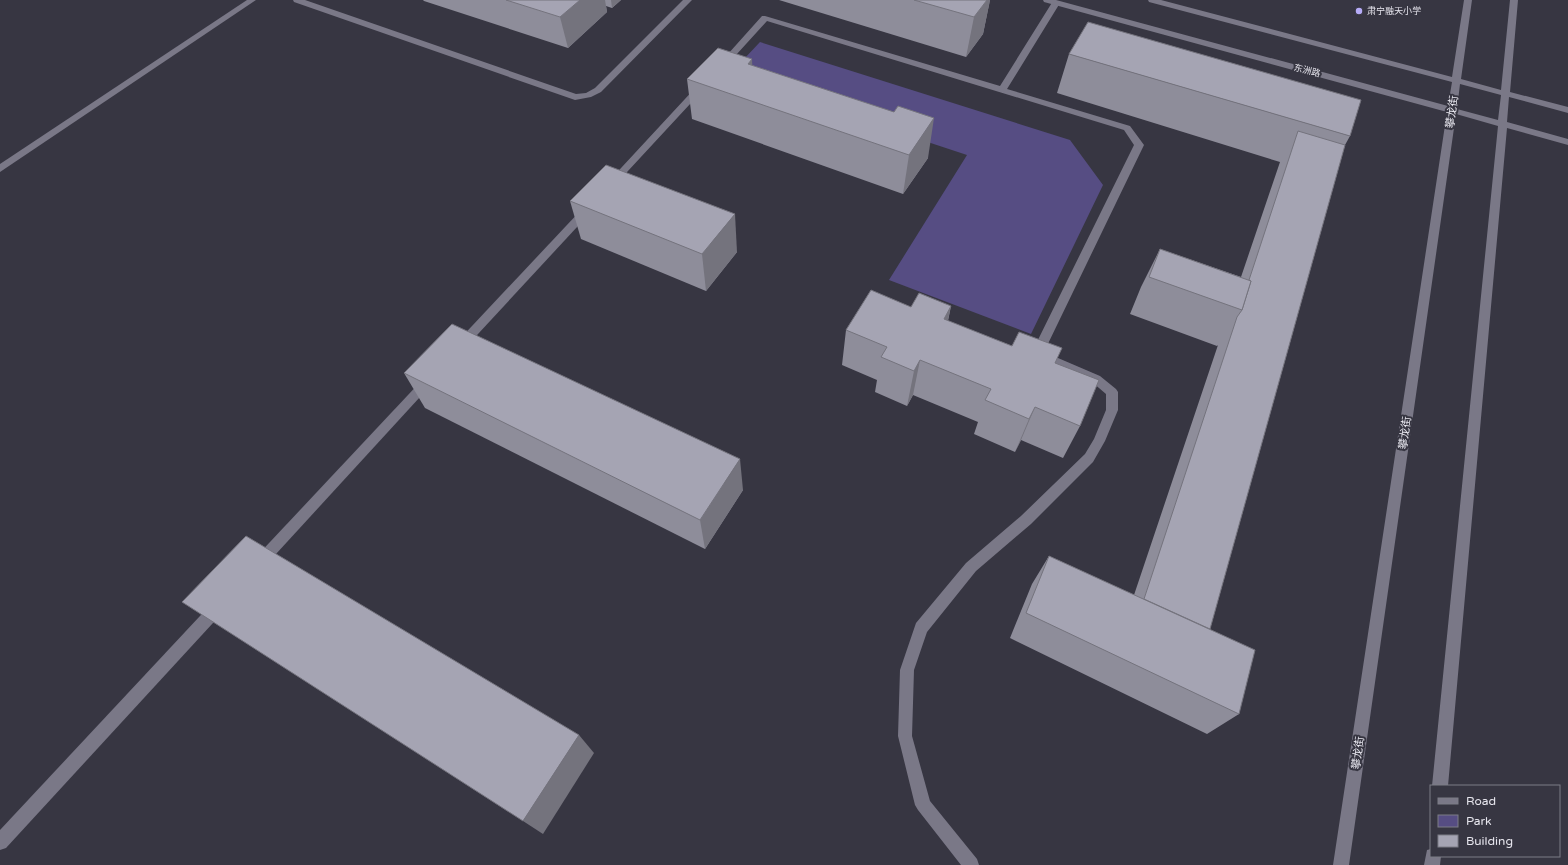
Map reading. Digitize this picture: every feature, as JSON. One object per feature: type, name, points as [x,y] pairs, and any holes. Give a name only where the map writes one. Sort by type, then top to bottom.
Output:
[{"type":"street","points":[[0,169],[252,0]]},
{"type":"street","points":[[297,0],[575,97],[588,95],[598,90],[688,0]]},
{"type":"street","name":"东洲路","points":[[1047,0],[1568,142]]},
{"type":"street","points":[[1152,0],[1568,110]]},
{"type":"street","name":"攀龙街","points":[[1341,865],[1468,0]]},
{"type":"street","points":[[1440,785],[1514,0]]},
{"type":"street","points":[[1002,90],[1056,3]]},
{"type":"street","points":[[716,71],[765,18],[1127,128],[1140,145],[1037,354],[1096,379],[1112,392],[1112,410],[1099,441],[1089,458],[1026,520],[971,567],[921,628],[907,670],[905,736],[923,805],[971,865]]},
{"type":"street","points":[[602,194],[705,83]]},
{"type":"street","points":[[456,351],[591,205]]},
{"type":"street","points":[[255,568],[434,375]]},
{"type":"street","points":[[0,842],[228,597]]},
{"type":"green space","points":[[760,42],[1070,140],[1103,185],[1031,334],[889,280],[967,155],[728,76]]},
{"type":"building","points":[[506,0],[580,0],[560,17]]},
{"type":"building","points":[[914,0],[987,0],[974,17]]},
{"type":"building","points":[[1088,22],[1361,100],[1350,136],[1069,54]]},
{"type":"building","points":[[718,48],[752,59],[748,64],[894,112],[898,106],[934,118],[909,155],[687,79]]},
{"type":"building","points":[[1298,131],[1345,145],[1210,629],[1144,599],[1237,317],[1242,310],[1251,281],[1249,280]]},
{"type":"building","points":[[606,165],[735,214],[702,254],[570,201]]},
{"type":"building","points":[[1160,249],[1251,281],[1242,310],[1149,277]]},
{"type":"building","points":[[871,290],[911,307],[919,293],[951,306],[944,319],[1012,346],[1019,332],[1062,348],[1055,363],[1099,380],[1080,426],[1035,407],[1029,419],[985,400],[991,389],[920,360],[914,371],[881,357],[887,347],[846,330]]},
{"type":"building","points":[[452,324],[740,459],[700,520],[404,373]]},
{"type":"building","points":[[246,536],[579,735],[523,821],[182,602]]},
{"type":"building","points":[[1049,556],[1255,650],[1239,714],[1026,613]]},
{"type":"place","name":"肃宁融天小学","points":[[1359,11]]}]
